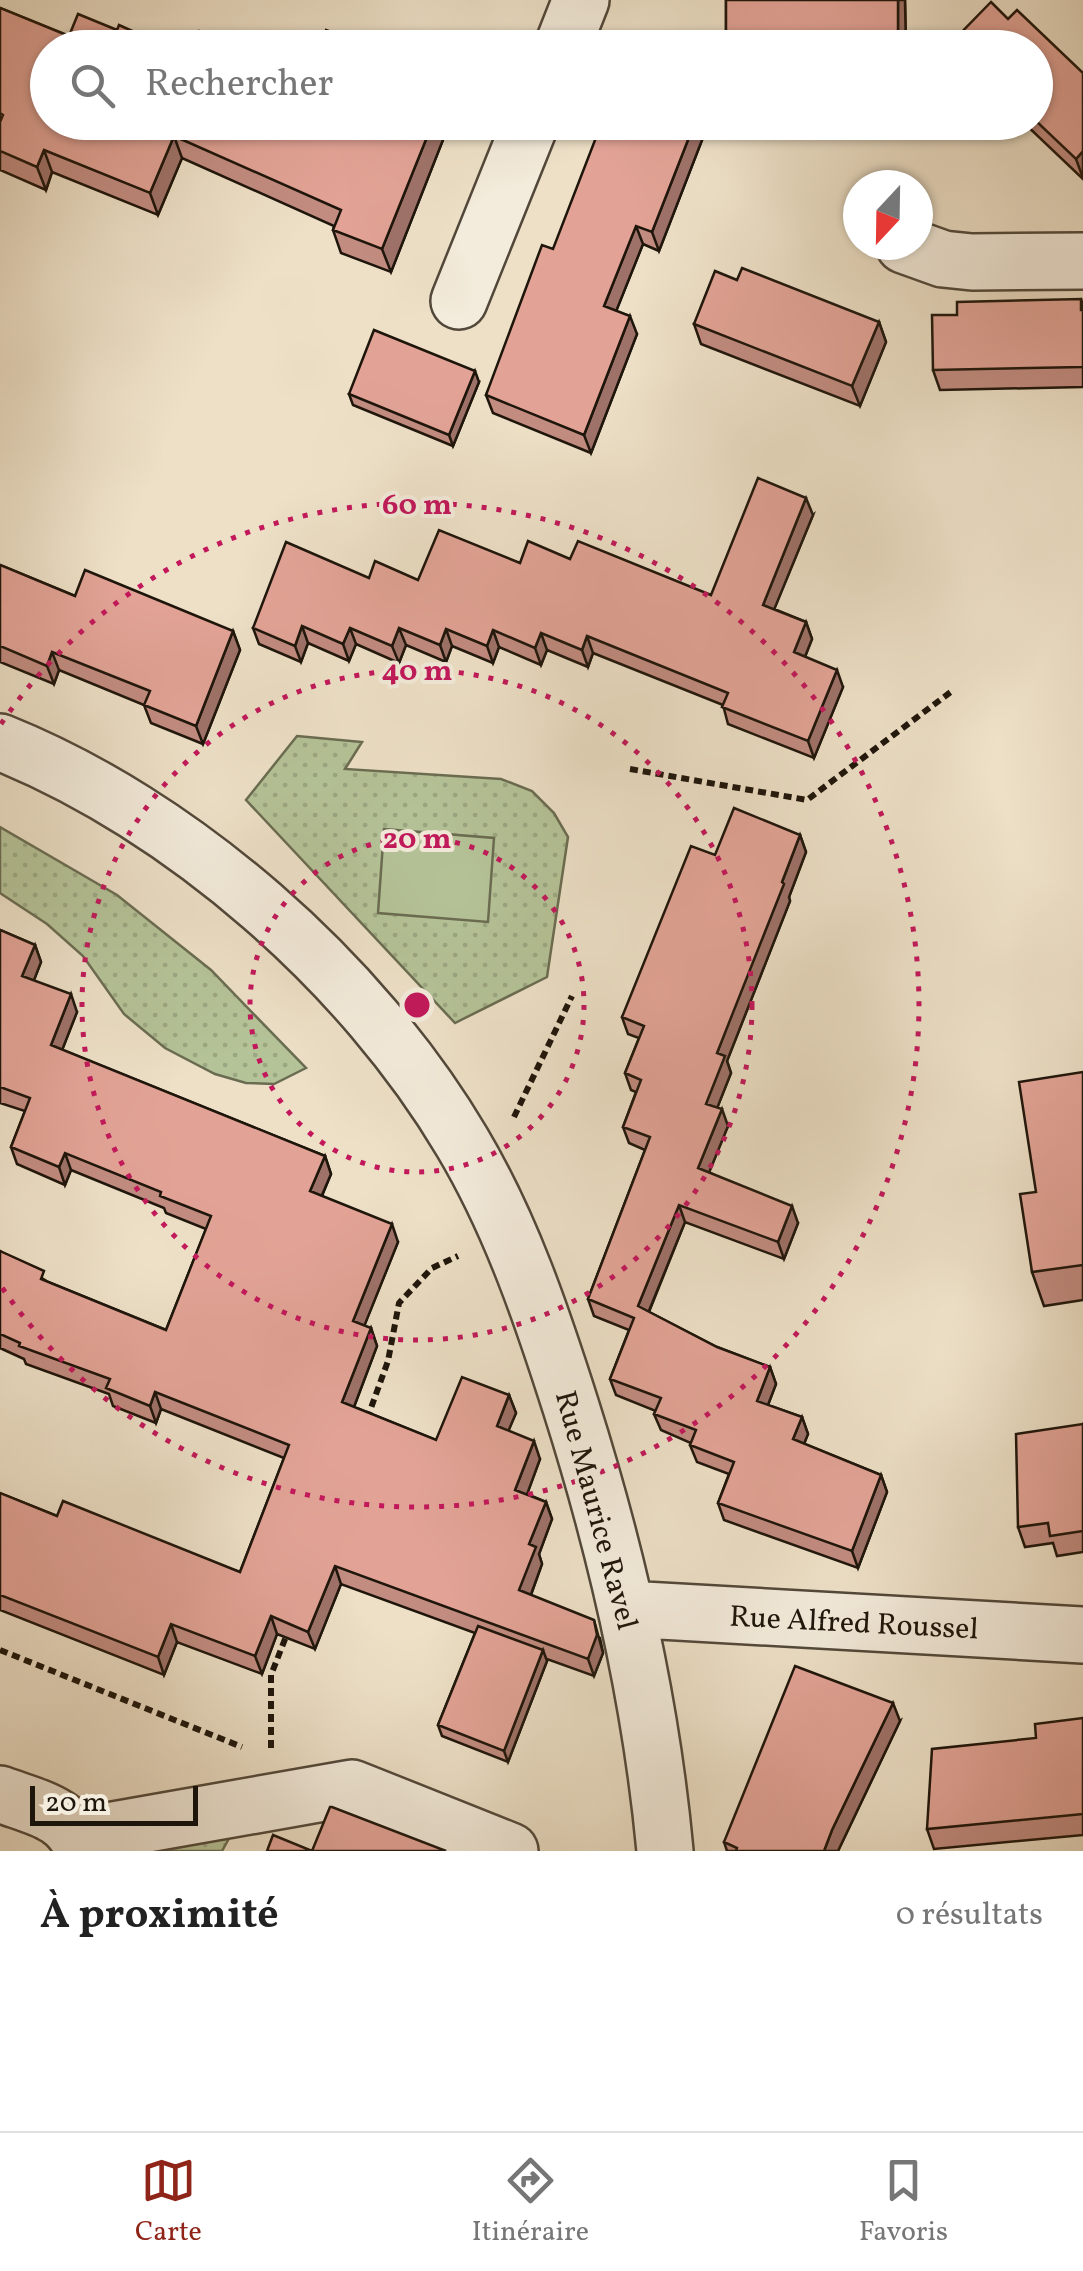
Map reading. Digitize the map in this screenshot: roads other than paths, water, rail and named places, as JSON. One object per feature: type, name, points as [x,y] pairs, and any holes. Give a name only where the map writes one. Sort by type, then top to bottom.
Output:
[{"type":"street","points":[[569,30],[581,0]]},
{"type":"street","points":[[458,301],[524,140]]},
{"type":"street","points":[[933,255],[972,262],[1083,261]]},
{"type":"street","name":"Rue Maurice Ravel","points":[[0,742],[62,770],[135,812],[259,904],[343,985],[446,1116],[508,1234],[580,1434],[626,1609],[649,1723],[665,1851]]},
{"type":"street","name":"Rue Alfred Roussel","points":[[626,1609],[1083,1634]]},
{"type":"street","points":[[0,1794],[53,1814],[68,1824],[81,1844],[271,1780],[352,1788],[510,1851]]}]
